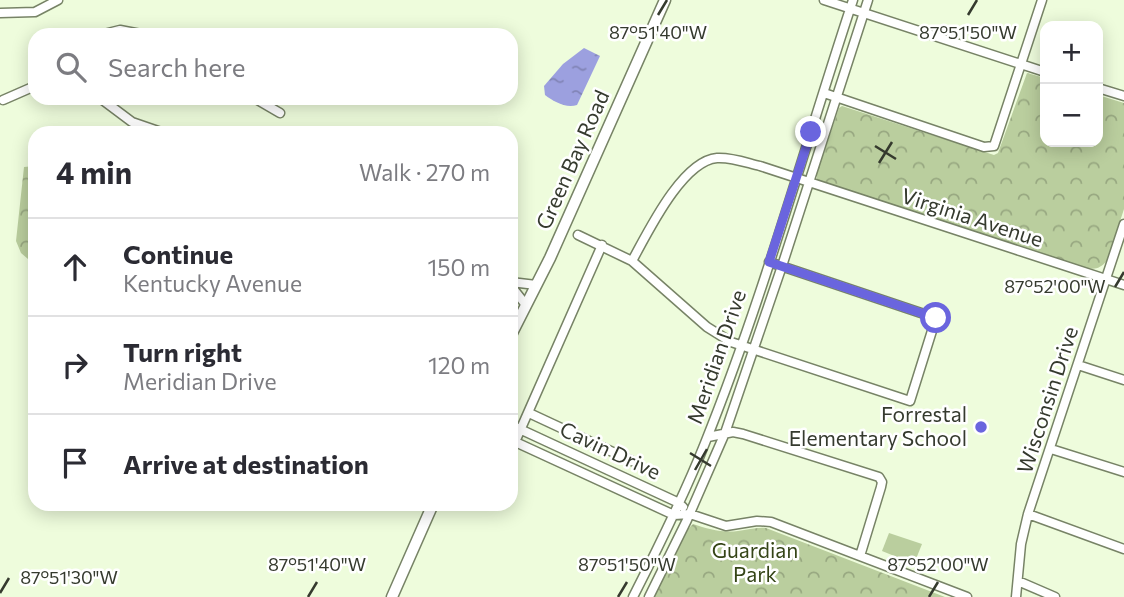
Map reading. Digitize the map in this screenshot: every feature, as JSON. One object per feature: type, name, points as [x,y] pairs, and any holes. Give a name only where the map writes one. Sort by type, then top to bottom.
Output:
[{"type":"main road","name":"Green Bay Road","points":[[518,321],[665,0]]},
{"type":"main road","points":[[391,597],[430,511]]},
{"type":"street","points":[[0,13],[35,12],[58,0]]},
{"type":"street","points":[[824,0],[852,5],[863,13],[1040,70]]},
{"type":"street","name":"Meridian Drive","points":[[649,597],[690,514],[725,433],[868,0]]},
{"type":"street","points":[[824,93],[985,147],[994,146],[1042,0]]},
{"type":"street","name":"Meridian Drive","points":[[633,597],[680,503],[708,437],[769,262],[852,5]]},
{"type":"street","points":[[3,100],[28,89]]},
{"type":"street","points":[[1103,90],[1124,96]]},
{"type":"street","points":[[109,105],[132,122],[144,126]]},
{"type":"street","points":[[266,105],[280,113]]},
{"type":"street","name":"Virginia Avenue","points":[[632,261],[677,185],[693,167],[716,158],[730,159],[795,179],[1124,285]]},
{"type":"street","name":"Wisconsin Drive","points":[[1016,597],[1028,514],[1124,224]]},
{"type":"street","points":[[578,235],[632,261],[716,334],[753,351],[910,401],[936,318],[769,262]]},
{"type":"street","points":[[518,434],[602,245]]},
{"type":"street","points":[[518,284],[536,285]]},
{"type":"street","points":[[518,294],[526,305]]},
{"type":"street","points":[[1078,365],[1124,380]]},
{"type":"street","points":[[528,413],[632,461]]},
{"type":"street","name":"Cavin Drive","points":[[518,428],[680,503],[690,514]]},
{"type":"street","points":[[708,437],[725,433],[743,434],[879,477],[881,487],[860,556]]},
{"type":"street","name":"Cavin Drive","points":[[518,443],[674,515],[690,514],[726,526],[757,521],[771,522],[967,597]]},
{"type":"street","points":[[1051,449],[1124,472]]},
{"type":"street","points":[[1028,514],[1124,549]]},
{"type":"street","points":[[1018,581],[1055,597]]},
{"type":"green space","points":[[1027,73],[1040,77],[1040,147],[1103,147],[1103,97],[1124,103],[1124,209],[1107,261],[1095,269],[1087,268],[817,179],[839,108],[842,106],[994,155],[998,153]]},
{"type":"green space","points":[[24,167],[28,167],[28,259],[21,253],[16,241]]},
{"type":"green space","name":"Guardian Park","points":[[693,524],[726,531],[766,528],[945,597],[652,597],[687,530]]},
{"type":"green space","points":[[889,533],[922,544],[914,564],[882,551]]},
{"type":"water","points":[[584,48],[600,56],[577,105],[564,105],[545,95],[544,86],[563,64]]},
{"type":"place","name":"Forrestal Elementary School","points":[[981,427]]},
{"type":"route","points":[[811,132],[769,262],[936,318]]}]
